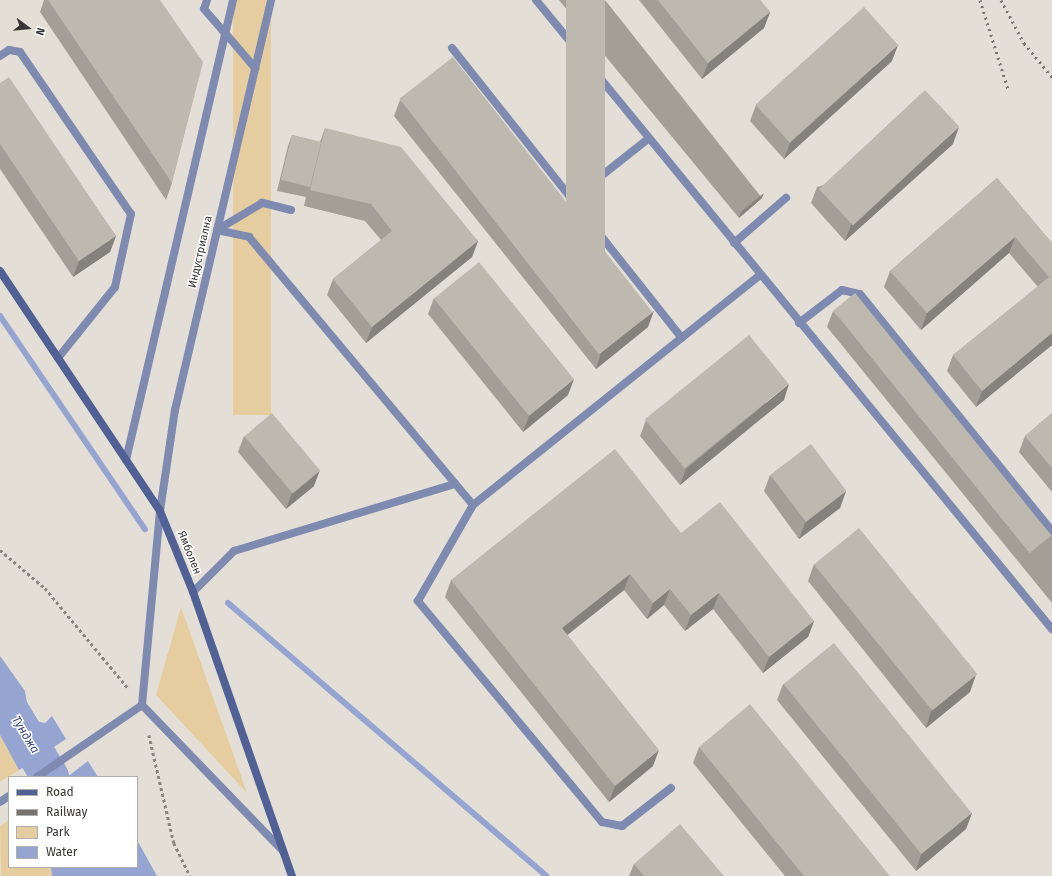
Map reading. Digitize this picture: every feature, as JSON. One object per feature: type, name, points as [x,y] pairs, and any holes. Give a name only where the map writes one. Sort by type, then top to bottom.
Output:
[{"type":"main road","name":"Ямболен","points":[[0,271],[160,511],[193,592],[292,876]]},
{"type":"street","points":[[207,0],[204,9],[255,68]]},
{"type":"street","points":[[126,460],[233,0]]},
{"type":"street","name":"Индустриална","points":[[142,705],[160,511],[175,410],[271,0]]},
{"type":"street","points":[[536,0],[648,139],[1052,629]]},
{"type":"street","points":[[452,48],[682,338]]},
{"type":"street","points":[[0,56],[9,50],[20,52],[131,214],[115,287],[58,358]]},
{"type":"street","points":[[572,199],[648,139]]},
{"type":"street","points":[[734,243],[786,198]]},
{"type":"street","points":[[217,230],[262,203],[291,210]]},
{"type":"street","points":[[217,230],[249,237],[473,505]]},
{"type":"street","points":[[671,788],[622,826],[602,822],[418,601],[473,505],[760,275]]},
{"type":"street","points":[[799,323],[842,290],[860,294],[1052,531]]},
{"type":"street","points":[[193,592],[234,551],[455,484]]},
{"type":"street","points":[[38,776],[142,705],[283,851]]},
{"type":"path","points":[[0,550],[45,588],[142,705],[174,843],[190,876]]},
{"type":"green space","points":[[233,0],[271,0],[271,415],[233,415]]},
{"type":"green space","points":[[181,607],[247,793],[156,695]]},
{"type":"green space","points":[[0,735],[19,770],[0,782]]},
{"type":"green space","points":[[8,821],[8,868],[51,868],[52,876],[1,876],[0,826]]},
{"type":"water","points":[[0,656],[25,691],[30,720],[45,723],[52,716],[66,739],[19,770],[0,735]]},
{"type":"water","points":[[88,761],[97,776],[68,776]]},
{"type":"water","points":[[138,842],[157,876],[52,876],[51,868],[138,868]]},
{"type":"building","points":[[48,0],[160,0],[203,62],[172,183]]},
{"type":"building","points":[[566,0],[605,0],[605,275],[566,275]]},
{"type":"building","points":[[658,0],[760,0],[770,12],[708,63]]},
{"type":"building","points":[[864,7],[898,45],[790,143],[756,105]]},
{"type":"building","points":[[453,57],[652,312],[599,354],[399,99]]},
{"type":"building","points":[[9,77],[116,236],[79,261],[0,144],[0,83]]},
{"type":"building","points":[[925,90],[959,127],[853,225],[819,189]]},
{"type":"building","points":[[325,128],[401,147],[478,241],[372,327],[333,279],[392,231],[371,204],[310,190]]},
{"type":"building","points":[[292,135],[321,142],[310,187],[281,180]]},
{"type":"building","points":[[997,178],[1052,243],[1052,333],[982,391],[953,355],[1049,277],[1015,237],[927,313],[890,271]]},
{"type":"building","points":[[479,262],[574,379],[529,416],[434,299]]},
{"type":"building","points":[[855,293],[1051,535],[1030,553],[833,311]]},
{"type":"building","points":[[749,335],[789,384],[685,468],[645,419]]},
{"type":"building","points":[[272,413],[320,470],[293,494],[244,436]]},
{"type":"building","points":[[1052,413],[1052,468],[1025,436]]},
{"type":"building","points":[[811,444],[847,491],[806,522],[770,475]]},
{"type":"building","points":[[615,449],[681,533],[720,502],[814,621],[769,657],[719,593],[691,615],[670,589],[653,603],[630,574],[562,628],[659,750],[615,786],[451,580]]},
{"type":"building","points":[[859,528],[977,674],[932,711],[814,565]]},
{"type":"building","points":[[834,643],[972,813],[921,854],[783,684]]},
{"type":"building","points":[[750,704],[890,876],[804,876],[699,747]]},
{"type":"building","points":[[680,824],[724,876],[644,876],[634,864]]},
{"type":"waterway","points":[[0,316],[145,529]]},
{"type":"waterway","points":[[228,603],[546,876]]},
{"type":"waterway","name":"Тунджа","points":[[0,694],[49,776]]},
{"type":"railway","points":[[980,0],[1008,89]]},
{"type":"railway","points":[[1001,0],[1024,43],[1052,77]]}]
